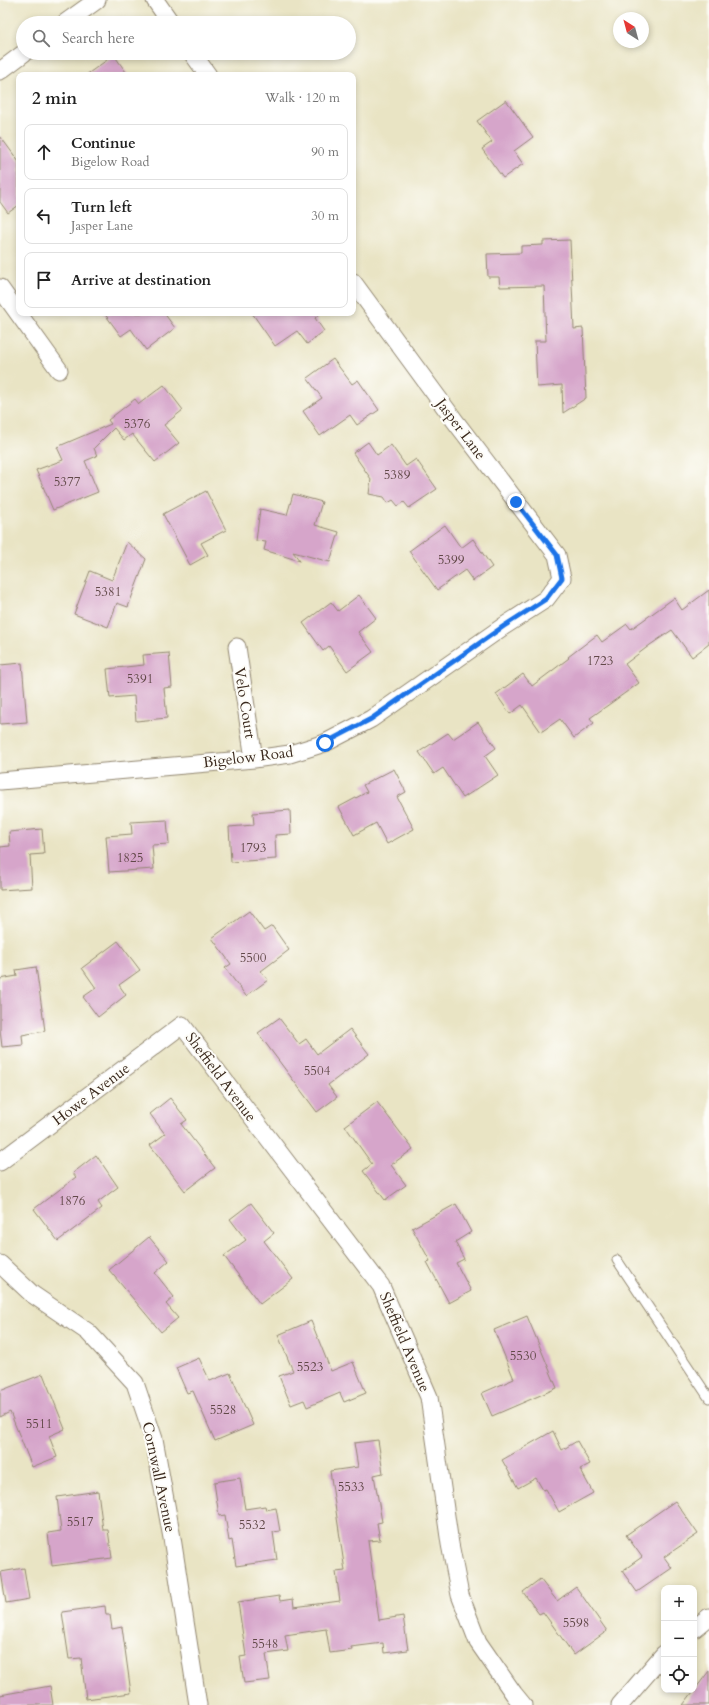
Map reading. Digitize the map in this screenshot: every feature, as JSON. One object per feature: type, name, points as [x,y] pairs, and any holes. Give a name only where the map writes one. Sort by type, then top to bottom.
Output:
[{"type":"street","points":[[75,16],[97,0]]},
{"type":"street","points":[[155,0],[166,16]]},
{"type":"street","points":[[0,71],[16,59]]},
{"type":"street","points":[[197,60],[206,72]]},
{"type":"street","name":"Jasper Lane","points":[[356,286],[455,421],[557,555],[562,578]]},
{"type":"street","points":[[0,288],[16,310]]},
{"type":"street","points":[[20,316],[59,370]]},
{"type":"street","name":"Bigelow Road","points":[[0,781],[254,759],[290,754],[325,743],[371,719],[504,626],[546,599],[562,578]]},
{"type":"street","name":"Velo Court","points":[[237,647],[254,759]]},
{"type":"street","name":"Howe Avenue","points":[[0,1162],[182,1025]]},
{"type":"street","name":"Sheffield Avenue","points":[[182,1025],[382,1286],[429,1397],[450,1544],[460,1595],[478,1642],[523,1705]]},
{"type":"street","name":"Cornwall Avenue","points":[[0,1264],[32,1294],[88,1332],[135,1383],[154,1439],[172,1538],[198,1705]]},
{"type":"street","points":[[697,1627],[709,1617]]},
{"type":"street","points":[[620,1705],[661,1657]]},
{"type":"lane","points":[[617,1260],[709,1398]]},
{"type":"building","points":[[107,60],[118,60],[126,72],[90,72]]},
{"type":"building","points":[[506,100],[533,137],[514,151],[523,164],[503,178],[482,149],[492,142],[477,121]]},
{"type":"building","points":[[0,136],[16,158],[16,207],[8,213],[0,202]]},
{"type":"building","points":[[570,240],[574,329],[583,328],[586,398],[563,413],[562,385],[537,387],[535,341],[546,341],[544,286],[500,287],[499,277],[488,277],[487,254],[521,253],[521,246],[543,245],[543,241]]},
{"type":"building","points":[[106,316],[166,316],[175,328],[146,350],[131,329],[121,336]]},
{"type":"building","points":[[254,316],[317,316],[315,318],[324,331],[307,344],[297,331],[275,346]]},
{"type":"building","points":[[333,359],[352,384],[358,380],[379,410],[357,425],[350,415],[320,436],[303,411],[322,398],[307,378]]},
{"type":"building","points":[[164,385],[183,410],[164,425],[179,443],[155,462],[132,434],[124,440],[114,428],[94,448],[97,456],[85,461],[98,492],[53,510],[36,470],[63,460],[57,447],[111,424],[108,420],[135,399],[139,404]]},
{"type":"building","points":[[368,442],[377,455],[391,445],[406,466],[416,459],[437,489],[409,508],[404,502],[398,506],[393,500],[388,503],[384,497],[369,494],[371,479],[353,453]]},
{"type":"building","points":[[206,491],[226,530],[201,543],[208,555],[190,565],[163,514]]},
{"type":"building","points":[[293,494],[322,502],[315,525],[339,532],[330,562],[293,552],[300,561],[264,550],[266,542],[256,541],[260,509],[287,515]]},
{"type":"building","points":[[445,525],[461,548],[473,539],[492,567],[473,581],[465,570],[437,590],[409,551]]},
{"type":"building","points":[[127,542],[146,559],[128,607],[117,603],[108,627],[74,614],[90,571],[112,580]]},
{"type":"building","points":[[709,590],[709,644],[692,657],[672,630],[650,645],[625,664],[639,683],[590,718],[594,723],[574,738],[560,719],[541,732],[522,705],[510,714],[496,694],[523,674],[532,686],[597,635],[602,642],[627,624],[631,629],[674,598],[682,610]]},
{"type":"building","points":[[359,595],[376,618],[358,632],[373,652],[347,671],[329,646],[323,651],[303,623],[331,602],[338,611]]},
{"type":"building","points":[[169,653],[172,687],[164,688],[167,718],[136,721],[134,696],[110,698],[107,669],[144,665],[143,655]]},
{"type":"building","points":[[22,663],[27,722],[0,724],[0,665]]},
{"type":"building","points":[[478,722],[496,748],[485,756],[498,775],[463,798],[443,768],[434,774],[419,752],[448,733],[453,739]]},
{"type":"building","points":[[394,769],[406,792],[397,797],[414,829],[387,844],[376,823],[354,835],[339,807],[367,792],[363,785]]},
{"type":"building","points":[[290,810],[291,834],[275,835],[276,859],[231,862],[229,827],[254,825],[253,813]]},
{"type":"building","points":[[167,820],[169,844],[152,845],[154,869],[109,872],[106,836],[132,834],[131,822]]},
{"type":"building","points":[[42,829],[44,854],[30,855],[32,888],[0,890],[0,847],[10,846],[9,832]]},
{"type":"building","points":[[249,911],[264,931],[272,926],[289,950],[261,971],[268,980],[246,996],[225,968],[231,964],[212,938]]},
{"type":"building","points":[[118,941],[140,970],[119,985],[126,995],[98,1017],[83,997],[96,988],[82,968]]},
{"type":"building","points":[[36,967],[45,1031],[22,1035],[23,1045],[2,1047],[0,1030],[0,979],[17,976],[16,970]]},
{"type":"building","points":[[279,1018],[299,1044],[306,1039],[317,1054],[350,1029],[369,1054],[328,1085],[337,1097],[317,1112],[258,1033]]},
{"type":"building","points":[[170,1098],[187,1120],[181,1124],[215,1168],[185,1191],[150,1145],[165,1134],[150,1114]]},
{"type":"building","points":[[377,1102],[413,1149],[391,1165],[406,1185],[385,1200],[363,1171],[372,1164],[345,1126]]},
{"type":"building","points":[[96,1155],[118,1187],[98,1202],[102,1208],[58,1241],[34,1209],[76,1177],[73,1173]]},
{"type":"building","points":[[251,1203],[274,1233],[264,1241],[293,1279],[260,1304],[224,1256],[246,1240],[230,1219]]},
{"type":"building","points":[[456,1204],[471,1232],[455,1242],[464,1259],[456,1263],[471,1291],[449,1303],[427,1262],[430,1261],[412,1228]]},
{"type":"building","points":[[149,1237],[169,1261],[155,1273],[174,1297],[166,1304],[178,1318],[161,1332],[109,1270]]},
{"type":"building","points":[[527,1316],[557,1388],[492,1416],[482,1393],[514,1379],[494,1330]]},
{"type":"building","points":[[311,1321],[331,1371],[353,1362],[366,1393],[344,1402],[340,1393],[307,1407],[304,1400],[291,1405],[279,1376],[293,1371],[278,1335]]},
{"type":"building","points":[[199,1358],[210,1381],[230,1373],[253,1425],[215,1441],[193,1391],[187,1393],[176,1368]]},
{"type":"building","points":[[43,1374],[65,1429],[49,1436],[57,1457],[32,1467],[10,1412],[0,1417],[0,1391]]},
{"type":"building","points":[[553,1431],[562,1450],[577,1441],[590,1464],[580,1469],[593,1493],[559,1512],[546,1489],[543,1490],[536,1478],[518,1488],[502,1460]]},
{"type":"building","points":[[378,1440],[383,1473],[374,1475],[382,1522],[377,1523],[380,1540],[368,1541],[379,1620],[403,1616],[408,1650],[384,1653],[383,1643],[351,1647],[352,1650],[330,1653],[326,1629],[285,1635],[288,1651],[266,1654],[270,1680],[244,1683],[240,1657],[246,1656],[238,1602],[279,1596],[280,1601],[293,1599],[294,1607],[340,1601],[336,1572],[345,1571],[330,1471],[358,1467],[354,1443]]},
{"type":"building","points":[[240,1478],[245,1509],[265,1506],[266,1510],[276,1508],[280,1531],[273,1532],[277,1560],[236,1566],[232,1540],[229,1541],[225,1515],[219,1516],[214,1482]]},
{"type":"building","points":[[98,1491],[103,1530],[108,1530],[112,1558],[52,1566],[48,1533],[61,1531],[57,1497]]},
{"type":"building","points":[[675,1501],[698,1534],[664,1557],[672,1568],[637,1592],[622,1571],[642,1557],[626,1535]]},
{"type":"building","points":[[24,1568],[29,1599],[6,1603],[1,1572]]},
{"type":"building","points":[[540,1579],[557,1601],[576,1587],[607,1631],[574,1655],[543,1612],[539,1614],[523,1592]]},
{"type":"building","points":[[105,1606],[106,1615],[110,1615],[112,1629],[122,1627],[131,1693],[86,1699],[81,1658],[69,1659],[62,1612]]},
{"type":"building","points":[[709,1671],[709,1705],[683,1705],[692,1693],[697,1693],[697,1687]]},
{"type":"building","points":[[50,1686],[53,1705],[0,1705],[0,1695]]},
{"type":"route","points":[[325,743],[371,719],[504,626],[546,599],[562,578],[557,555],[516,502]]}]
